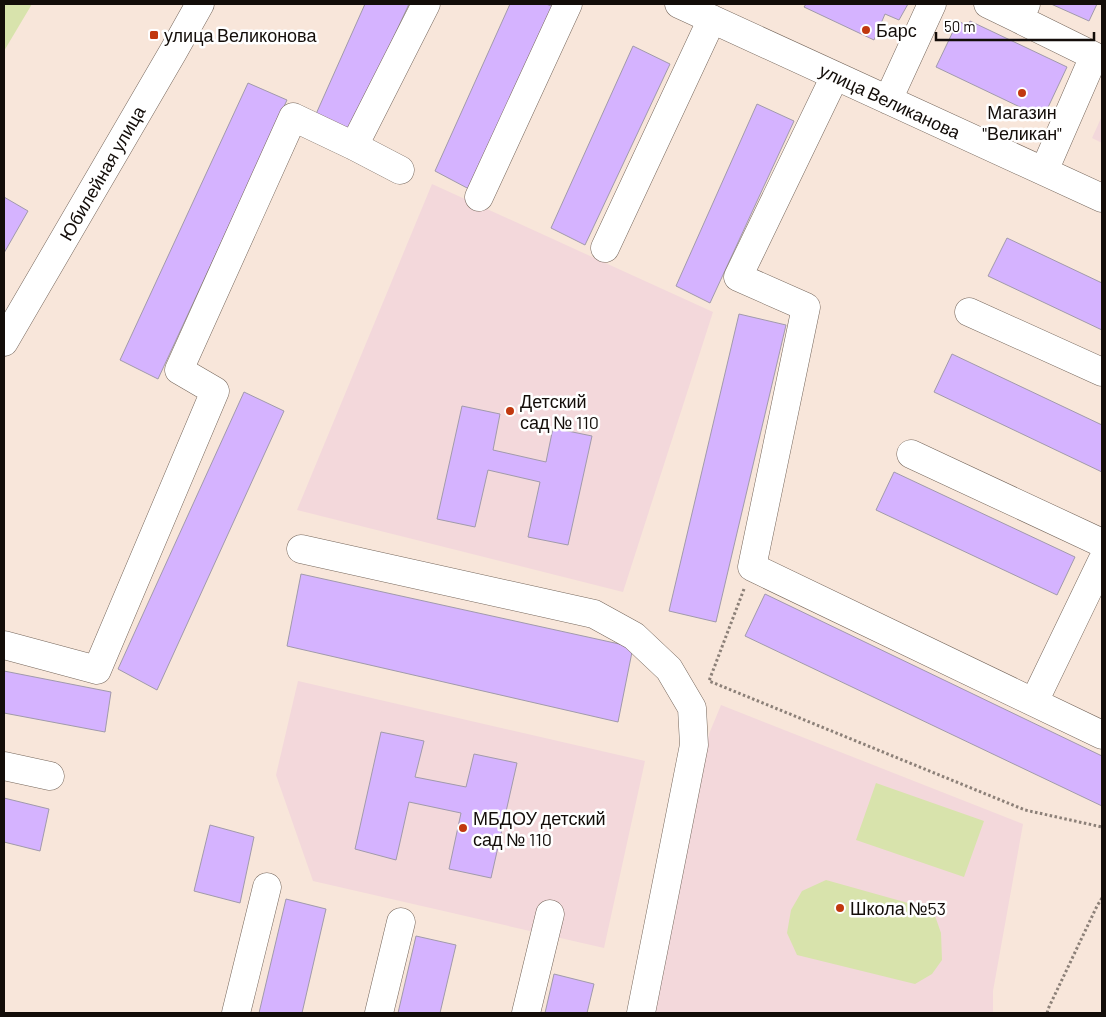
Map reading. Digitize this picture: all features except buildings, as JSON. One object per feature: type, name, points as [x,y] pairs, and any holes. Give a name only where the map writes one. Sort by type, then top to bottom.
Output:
[{"type":"street","name":"Юбилейная улица","points":[[4,342],[200,4]]},
{"type":"street","points":[[354,146],[426,4]]},
{"type":"street","points":[[479,197],[568,4]]},
{"type":"street","name":"улица Великанова","points":[[679,4],[1102,198]]},
{"type":"street","points":[[888,100],[932,4]]},
{"type":"street","points":[[988,4],[1022,12],[1094,56],[1044,171]]},
{"type":"street","points":[[604,248],[712,19]]},
{"type":"street","points":[[835,76],[738,277],[806,307],[752,567],[1102,735]]},
{"type":"street","points":[[4,645],[97,670],[215,391],[179,370],[293,117],[354,146],[400,171]]},
{"type":"street","points":[[969,312],[1102,372]]},
{"type":"street","points":[[911,454],[1102,543]]},
{"type":"street","points":[[301,549],[594,614],[634,636],[669,669],[692,708],[694,746],[641,1013]]},
{"type":"street","points":[[1034,702],[1102,561]]},
{"type":"street","points":[[4,766],[50,776]]},
{"type":"street","points":[[236,1013],[267,888]]},
{"type":"street","points":[[526,1013],[550,914]]},
{"type":"street","points":[[379,1013],[402,922]]},
{"type":"path","points":[[752,567],[709,681],[1026,810],[1102,827]]},
{"type":"path","points":[[1047,1013],[1102,898]]},
{"type":"shaded area","points":[[1102,116],[1102,143],[1092,138]]},
{"type":"shaded area","name":"Детский сад № 110","points":[[432,184],[713,312],[623,592],[297,510]]},
{"type":"shaded area","name":"МБДОУ детский сад № 110","points":[[298,681],[645,761],[604,948],[313,881],[276,775]]},
{"type":"shaded area","name":"Школа №53","points":[[721,705],[1023,824],[993,991],[993,1013],[651,1013],[709,734]]},
{"type":"green space","points":[[4,4],[32,4],[4,51]]},
{"type":"green space","points":[[876,783],[984,821],[964,877],[856,840]]},
{"type":"green space","points":[[826,880],[933,910],[941,933],[942,960],[932,974],[915,984],[797,955],[787,933],[791,910],[802,891]]},
{"type":"place","name":"Барс","points":[[866,30]]},
{"type":"place","name":"улица Великонова","points":[[154,35]]},
{"type":"place","name":"Магазин \"Великан\"","points":[[1022,93]]},
{"type":"place","name":"Детский сад № 110","points":[[510,411]]},
{"type":"place","name":"МБДОУ детский сад № 110","points":[[463,828]]},
{"type":"place","name":"Школа №53","points":[[840,908]]}]
